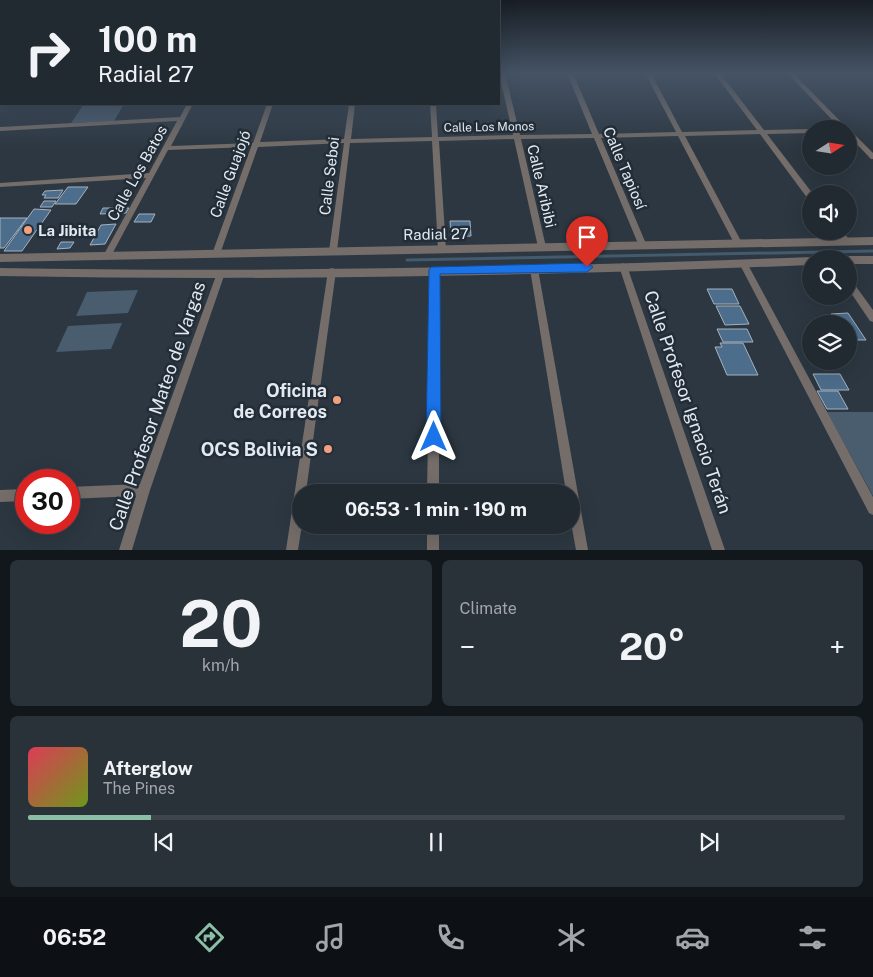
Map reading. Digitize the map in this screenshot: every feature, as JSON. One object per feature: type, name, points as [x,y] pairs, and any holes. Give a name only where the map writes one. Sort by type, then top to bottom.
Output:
[{"type":"street","name":"Calle Aribibi","points":[[508,99],[542,247]]},
{"type":"street","name":"Calle Tapiosí","points":[[581,99],[643,246]]},
{"type":"street","points":[[662,99],[738,243]]},
{"type":"street","points":[[736,99],[802,185]]},
{"type":"street","points":[[816,99],[836,120]]},
{"type":"street","name":"Calle Los Batos","points":[[106,256],[189,105]]},
{"type":"street","name":"Calle Guajojó","points":[[216,254],[270,105]]},
{"type":"street","name":"Calle Seboi","points":[[333,251],[352,105]]},
{"type":"street","points":[[433,105],[442,249]]},
{"type":"street","points":[[0,129],[182,119]]},
{"type":"street","name":"Calle Los Monos","points":[[167,148],[346,141],[802,131]]},
{"type":"street","points":[[858,141],[873,157]]},
{"type":"street","points":[[0,185],[152,175]]},
{"type":"street","name":"Radial 27","points":[[0,258],[542,247],[663,247],[738,243],[873,241]]},
{"type":"street","points":[[663,247],[670,263]]},
{"type":"street","points":[[216,254],[204,264],[216,273]]},
{"type":"street","points":[[176,274],[191,266],[191,259],[188,255]]},
{"type":"street","points":[[2,273],[15,264],[41,258]]},
{"type":"street","points":[[857,260],[873,260]]},
{"type":"street","points":[[2,273],[176,274],[534,269],[670,263],[802,261]]},
{"type":"street","points":[[743,263],[873,508]]},
{"type":"street","name":"Calle Profesor Ignacio Terán","points":[[623,266],[720,550]]},
{"type":"street","points":[[534,269],[582,550]]},
{"type":"street","points":[[433,484],[435,270]]},
{"type":"street","points":[[292,550],[332,271]]},
{"type":"street","name":"Calle Profesor Mateo de Vargas","points":[[125,550],[216,273]]},
{"type":"street","points":[[857,295],[873,318]]},
{"type":"street","points":[[80,493],[144,490]]},
{"type":"street","points":[[0,496],[15,495]]},
{"type":"street","points":[[433,534],[433,550]]},
{"type":"shaded area","points":[[83,105],[123,105],[114,121],[71,123]]},
{"type":"shaded area","points":[[138,290],[128,313],[76,316],[87,292]]},
{"type":"shaded area","points":[[122,323],[111,349],[56,352],[68,326]]},
{"type":"shaded area","points":[[827,412],[873,412],[873,496]]},
{"type":"building","points":[[68,187],[88,187],[76,204],[55,204]]},
{"type":"building","points":[[63,190],[58,198],[44,198],[46,195],[42,195],[45,191]]},
{"type":"building","points":[[44,201],[56,201],[52,207],[40,207]]},
{"type":"building","points":[[103,208],[129,208],[126,213],[100,214]]},
{"type":"building","name":"La Jibita","points":[[34,209],[51,210],[22,251],[4,251]]},
{"type":"building","points":[[139,214],[155,214],[151,222],[134,222]]},
{"type":"building","points":[[0,218],[27,218],[4,248],[0,248]]},
{"type":"building","points":[[450,221],[470,221],[471,236],[451,237]]},
{"type":"building","points":[[116,224],[105,244],[90,245],[101,225]]},
{"type":"building","points":[[61,242],[74,242],[70,248],[57,249]]},
{"type":"building","points":[[707,289],[732,289],[739,304],[714,304]]},
{"type":"building","points":[[716,306],[740,306],[749,324],[725,325]]},
{"type":"building","points":[[848,313],[849,315],[832,315]]},
{"type":"building","points":[[857,326],[866,340],[857,340]]},
{"type":"building","points":[[717,329],[747,329],[753,342],[723,342]]},
{"type":"building","points":[[720,343],[743,343],[758,375],[727,375],[715,347],[722,347]]},
{"type":"building","points":[[813,374],[840,374],[849,390],[821,390]]},
{"type":"building","points":[[817,391],[838,391],[848,409],[827,409]]},
{"type":"waterway","points":[[407,260],[873,251]]},
{"type":"place","name":"La Jibita","points":[[28,230]]},
{"type":"place","name":"Oficina de Correos","points":[[337,400]]},
{"type":"place","name":"OCS Bolivia S","points":[[328,449]]},
{"type":"route","points":[[434,437],[435,270],[587,267]]}]
